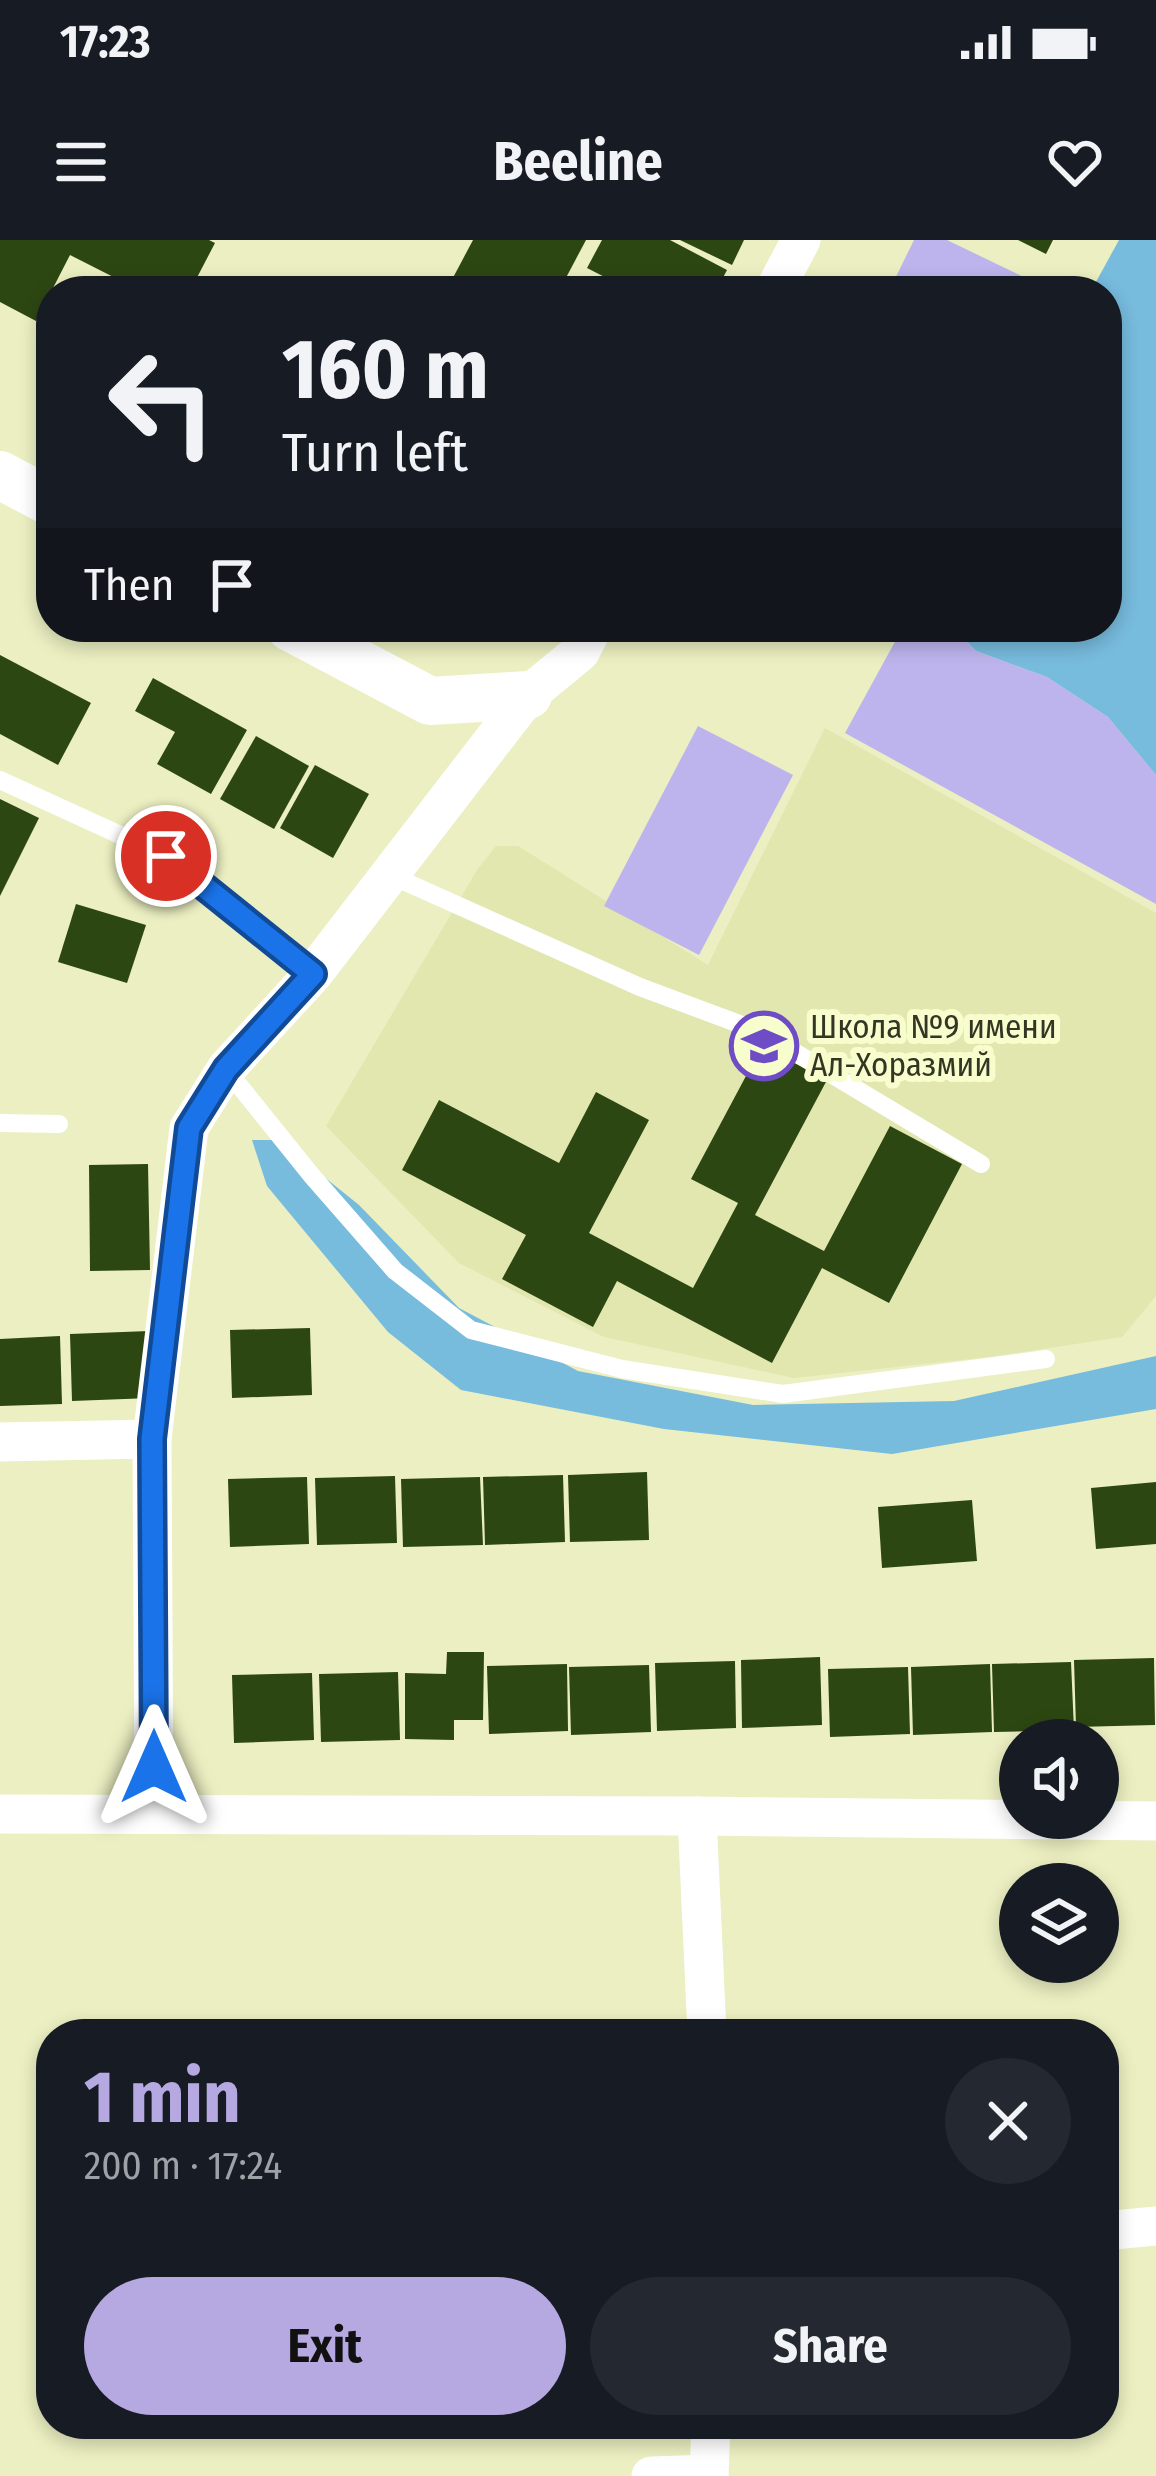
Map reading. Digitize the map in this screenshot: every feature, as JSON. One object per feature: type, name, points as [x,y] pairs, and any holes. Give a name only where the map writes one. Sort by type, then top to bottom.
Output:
[{"type":"street","points":[[781,276],[801,240]]},
{"type":"street","points":[[0,475],[36,494]]},
{"type":"street","points":[[332,642],[430,700],[528,695]]},
{"type":"street","points":[[154,1814],[152,1439],[189,1128],[226,1069],[313,974],[528,695],[580,652],[585,642]]},
{"type":"street","points":[[0,1442],[152,1439]]},
{"type":"street","points":[[0,1814],[1156,1821]]},
{"type":"street","points":[[697,1816],[705,2019]]},
{"type":"street","points":[[1119,2230],[1156,2226]]},
{"type":"street","points":[[651,2476],[709,2475],[710,2439]]},
{"type":"lane","points":[[0,780],[166,856],[313,974]]},
{"type":"lane","points":[[390,874],[640,987],[761,1032],[981,1164]]},
{"type":"lane","points":[[226,1069],[394,1271],[471,1330],[622,1369],[783,1394],[1046,1359]]},
{"type":"lane","points":[[0,1123],[59,1124]]},
{"type":"shaded area","points":[[914,240],[947,240],[1022,276],[896,276]]},
{"type":"shaded area","points":[[895,642],[967,642],[976,651],[1047,677],[1108,717],[1156,775],[1156,904],[845,733]]},
{"type":"shaded area","points":[[698,726],[793,775],[699,955],[604,906]]},
{"type":"shaded area","name":"Школа №9 имени Ал-Хоразмий","points":[[825,728],[1156,913],[1156,1296],[1122,1337],[794,1378],[604,1337],[459,1263],[326,1126],[477,870],[496,846],[518,846],[708,965]]},
{"type":"water","points":[[1119,240],[1156,240],[1156,775],[1108,717],[1047,677],[976,651],[967,642],[1122,642],[1122,276],[1099,276]]},
{"type":"water","points":[[252,1140],[278,1140],[359,1205],[459,1308],[578,1371],[753,1405],[954,1401],[1156,1356],[1156,1409],[892,1454],[664,1429],[461,1390],[388,1332],[267,1186]]},
{"type":"building","points":[[0,240],[215,243],[198,276],[111,276],[70,255],[59,276],[36,276],[36,321],[0,302]]},
{"type":"building","points":[[473,240],[586,240],[567,276],[454,276]]},
{"type":"building","points":[[602,240],[670,240],[727,270],[724,276],[603,276],[587,268]]},
{"type":"building","points":[[680,240],[744,240],[732,265]]},
{"type":"building","points":[[1018,240],[1053,240],[1046,254]]},
{"type":"building","points":[[0,655],[91,703],[58,765],[0,734]]},
{"type":"building","points":[[153,678],[247,730],[211,794],[157,764],[175,732],[135,711]]},
{"type":"building","points":[[256,736],[309,766],[274,829],[220,799]]},
{"type":"building","points":[[315,765],[369,794],[333,858],[280,828]]},
{"type":"building","points":[[0,799],[39,818],[0,896]]},
{"type":"building","points":[[76,904],[146,925],[127,983],[58,962]]},
{"type":"building","points":[[762,1046],[827,1080],[755,1215],[824,1251],[890,1126],[962,1164],[889,1303],[822,1268],[772,1363],[617,1281],[593,1327],[502,1279],[526,1235],[402,1170],[439,1100],[559,1163],[596,1092],[649,1120],[589,1233],[693,1288],[738,1203],[691,1179]]},
{"type":"building","points":[[148,1164],[150,1270],[90,1271],[89,1165]]},
{"type":"building","points":[[310,1328],[312,1395],[232,1398],[230,1330]]},
{"type":"building","points":[[149,1331],[151,1398],[72,1401],[70,1334]]},
{"type":"building","points":[[60,1336],[62,1404],[0,1406],[0,1339]]},
{"type":"building","points":[[647,1472],[649,1540],[570,1542],[568,1475]]},
{"type":"building","points":[[563,1475],[565,1542],[485,1545],[483,1477]]},
{"type":"building","points":[[395,1476],[397,1543],[317,1545],[315,1478]]},
{"type":"building","points":[[307,1477],[309,1544],[230,1547],[228,1479]]},
{"type":"building","points":[[480,1477],[483,1545],[403,1547],[401,1479]]},
{"type":"building","points":[[1156,1482],[1156,1544],[1096,1549],[1091,1488]]},
{"type":"building","points":[[972,1500],[977,1561],[882,1568],[878,1507]]},
{"type":"building","points":[[447,1652],[484,1652],[483,1720],[454,1720],[454,1740],[405,1739],[405,1673],[446,1674]]},
{"type":"building","points":[[820,1657],[822,1725],[742,1728],[741,1660]]},
{"type":"building","points":[[1154,1658],[1155,1725],[1119,1726],[1119,1719],[1076,1719],[1074,1660]]},
{"type":"building","points":[[735,1661],[736,1728],[657,1731],[655,1663]]},
{"type":"building","points":[[1071,1662],[1074,1719],[999,1719],[999,1732],[994,1732],[992,1664]]},
{"type":"building","points":[[567,1664],[568,1731],[489,1734],[487,1666]]},
{"type":"building","points":[[990,1664],[992,1732],[913,1735],[911,1667]]},
{"type":"building","points":[[649,1665],[651,1732],[571,1735],[569,1667]]},
{"type":"building","points":[[908,1667],[910,1734],[830,1737],[828,1669]]},
{"type":"building","points":[[398,1672],[400,1740],[321,1742],[319,1674]]},
{"type":"building","points":[[312,1673],[314,1740],[234,1743],[232,1675]]},
{"type":"place","name":"Школа №9 имени Ал-Хоразмий","points":[[764,1046]]},
{"type":"route","points":[[154,1767],[152,1439],[189,1128],[226,1069],[313,974],[166,856]]}]
